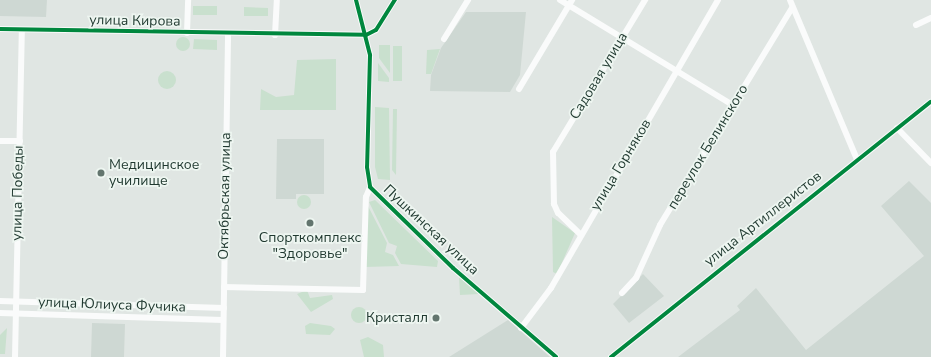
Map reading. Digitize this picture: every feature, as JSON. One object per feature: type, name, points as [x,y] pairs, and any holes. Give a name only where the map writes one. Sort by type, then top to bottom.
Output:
[{"type":"street","points":[[187,33],[188,0]]},
{"type":"street","points":[[275,35],[277,0]]},
{"type":"street","name":"Пушкинская улица","points":[[224,287],[363,290],[366,197],[370,187],[367,167],[370,55],[356,0]]},
{"type":"street","points":[[366,35],[376,30],[395,0]]},
{"type":"street","points":[[444,39],[468,0]]},
{"type":"street","points":[[560,0],[571,3],[676,72],[734,106]]},
{"type":"street","name":"Садовая улица","points":[[580,234],[554,204],[553,152],[645,0]]},
{"type":"street","name":"улица Горняков","points":[[521,328],[551,288],[580,234],[718,0]]},
{"type":"street","points":[[790,0],[792,8],[857,159]]},
{"type":"street","points":[[519,89],[571,3]]},
{"type":"street","name":"переулок Белинского","points":[[622,293],[636,278],[660,225],[734,106],[792,8]]},
{"type":"street","points":[[916,25],[931,18]]},
{"type":"street","name":"улица Кирова","points":[[0,29],[275,35],[366,35]]},
{"type":"street","name":"улица Победы","points":[[15,357],[22,30]]},
{"type":"street","name":"Октябрьская улица","points":[[223,357],[228,34]]},
{"type":"street","name":"улица Артиллеристов","points":[[610,357],[857,159],[931,102]]},
{"type":"street","points":[[897,128],[931,163]]},
{"type":"street","points":[[0,141],[20,141]]},
{"type":"street","name":"Пушкинская улица","points":[[370,187],[521,328],[556,357]]},
{"type":"street","name":"улица Юлиуса Фучика","points":[[0,302],[224,308]]},
{"type":"street","name":"улица Юлиуса Фучика","points":[[0,312],[224,320]]},
{"type":"shaded area","points":[[0,0],[47,0],[46,17],[0,16]]},
{"type":"shaded area","points":[[466,12],[526,12],[520,75],[510,92],[430,91],[431,75],[441,48]]},
{"type":"shaded area","points":[[277,139],[324,139],[324,194],[296,194],[296,199],[276,199]]},
{"type":"shaded area","points":[[909,181],[931,203],[931,357],[678,357],[740,310],[737,306],[756,288],[806,350],[924,256],[881,206]]},
{"type":"shaded area","points":[[643,274],[664,296],[629,323],[613,304]]},
{"type":"shaded area","points":[[508,320],[550,357],[449,357]]},
{"type":"shaded area","points":[[92,323],[125,324],[124,357],[91,357]]},
{"type":"green space","points":[[193,6],[217,6],[217,15],[193,15]]},
{"type":"green space","points":[[244,7],[268,8],[268,16],[244,16]]},
{"type":"green space","points":[[183,37],[188,39],[190,44],[188,49],[183,51],[178,49],[176,44],[178,39]]},
{"type":"green space","points":[[194,39],[217,40],[217,50],[193,49]]},
{"type":"green space","points":[[379,45],[390,45],[390,73],[379,58]]},
{"type":"green space","points":[[393,46],[402,46],[402,81],[393,81]]},
{"type":"green space","points":[[440,49],[431,74],[426,74],[427,50]]},
{"type":"green space","points":[[336,59],[336,110],[260,110],[261,89],[276,97],[294,95],[297,60]]},
{"type":"green space","points":[[378,63],[389,78],[389,82],[378,81]]},
{"type":"green space","points":[[163,71],[171,71],[176,76],[174,87],[171,89],[163,89],[158,84],[158,76]]},
{"type":"green space","points":[[375,107],[389,108],[390,180],[378,179],[375,167]]},
{"type":"green space","points":[[393,109],[397,109],[396,175],[392,170]]},
{"type":"green space","points":[[301,195],[307,195],[311,199],[311,205],[307,209],[301,209],[297,205],[297,199]]},
{"type":"green space","points":[[375,200],[438,261],[437,267],[401,264],[395,253],[397,246],[389,243],[369,202]]},
{"type":"green space","points":[[368,206],[387,243],[385,252],[393,255],[399,266],[365,267]]},
{"type":"green space","points":[[552,217],[575,233],[557,274],[553,272]]},
{"type":"green space","points":[[459,277],[472,288],[479,294],[460,295]]},
{"type":"green space","points":[[307,290],[310,298],[332,295],[333,299],[311,312],[297,294]]},
{"type":"green space","points":[[359,307],[365,309],[367,315],[365,321],[359,323],[353,321],[351,315],[353,309]]},
{"type":"green space","points":[[310,323],[331,326],[335,329],[330,335],[306,334],[305,326]]},
{"type":"green space","points":[[7,328],[5,354],[0,354],[0,335]]},
{"type":"green space","points":[[368,337],[383,345],[384,357],[364,357],[360,340]]},
{"type":"cycle path","points":[[356,0],[370,55],[367,167],[370,187],[453,268],[556,357]]},
{"type":"cycle path","points":[[0,29],[366,35],[376,30],[395,0]]},
{"type":"cycle path","points":[[611,357],[931,102]]},
{"type":"place","name":"Медицинское училище","points":[[101,173]]},
{"type":"place","name":"Спорткомплекс \"Здоровье\"","points":[[310,223]]},
{"type":"place","name":"Кристалл","points":[[436,318]]}]
